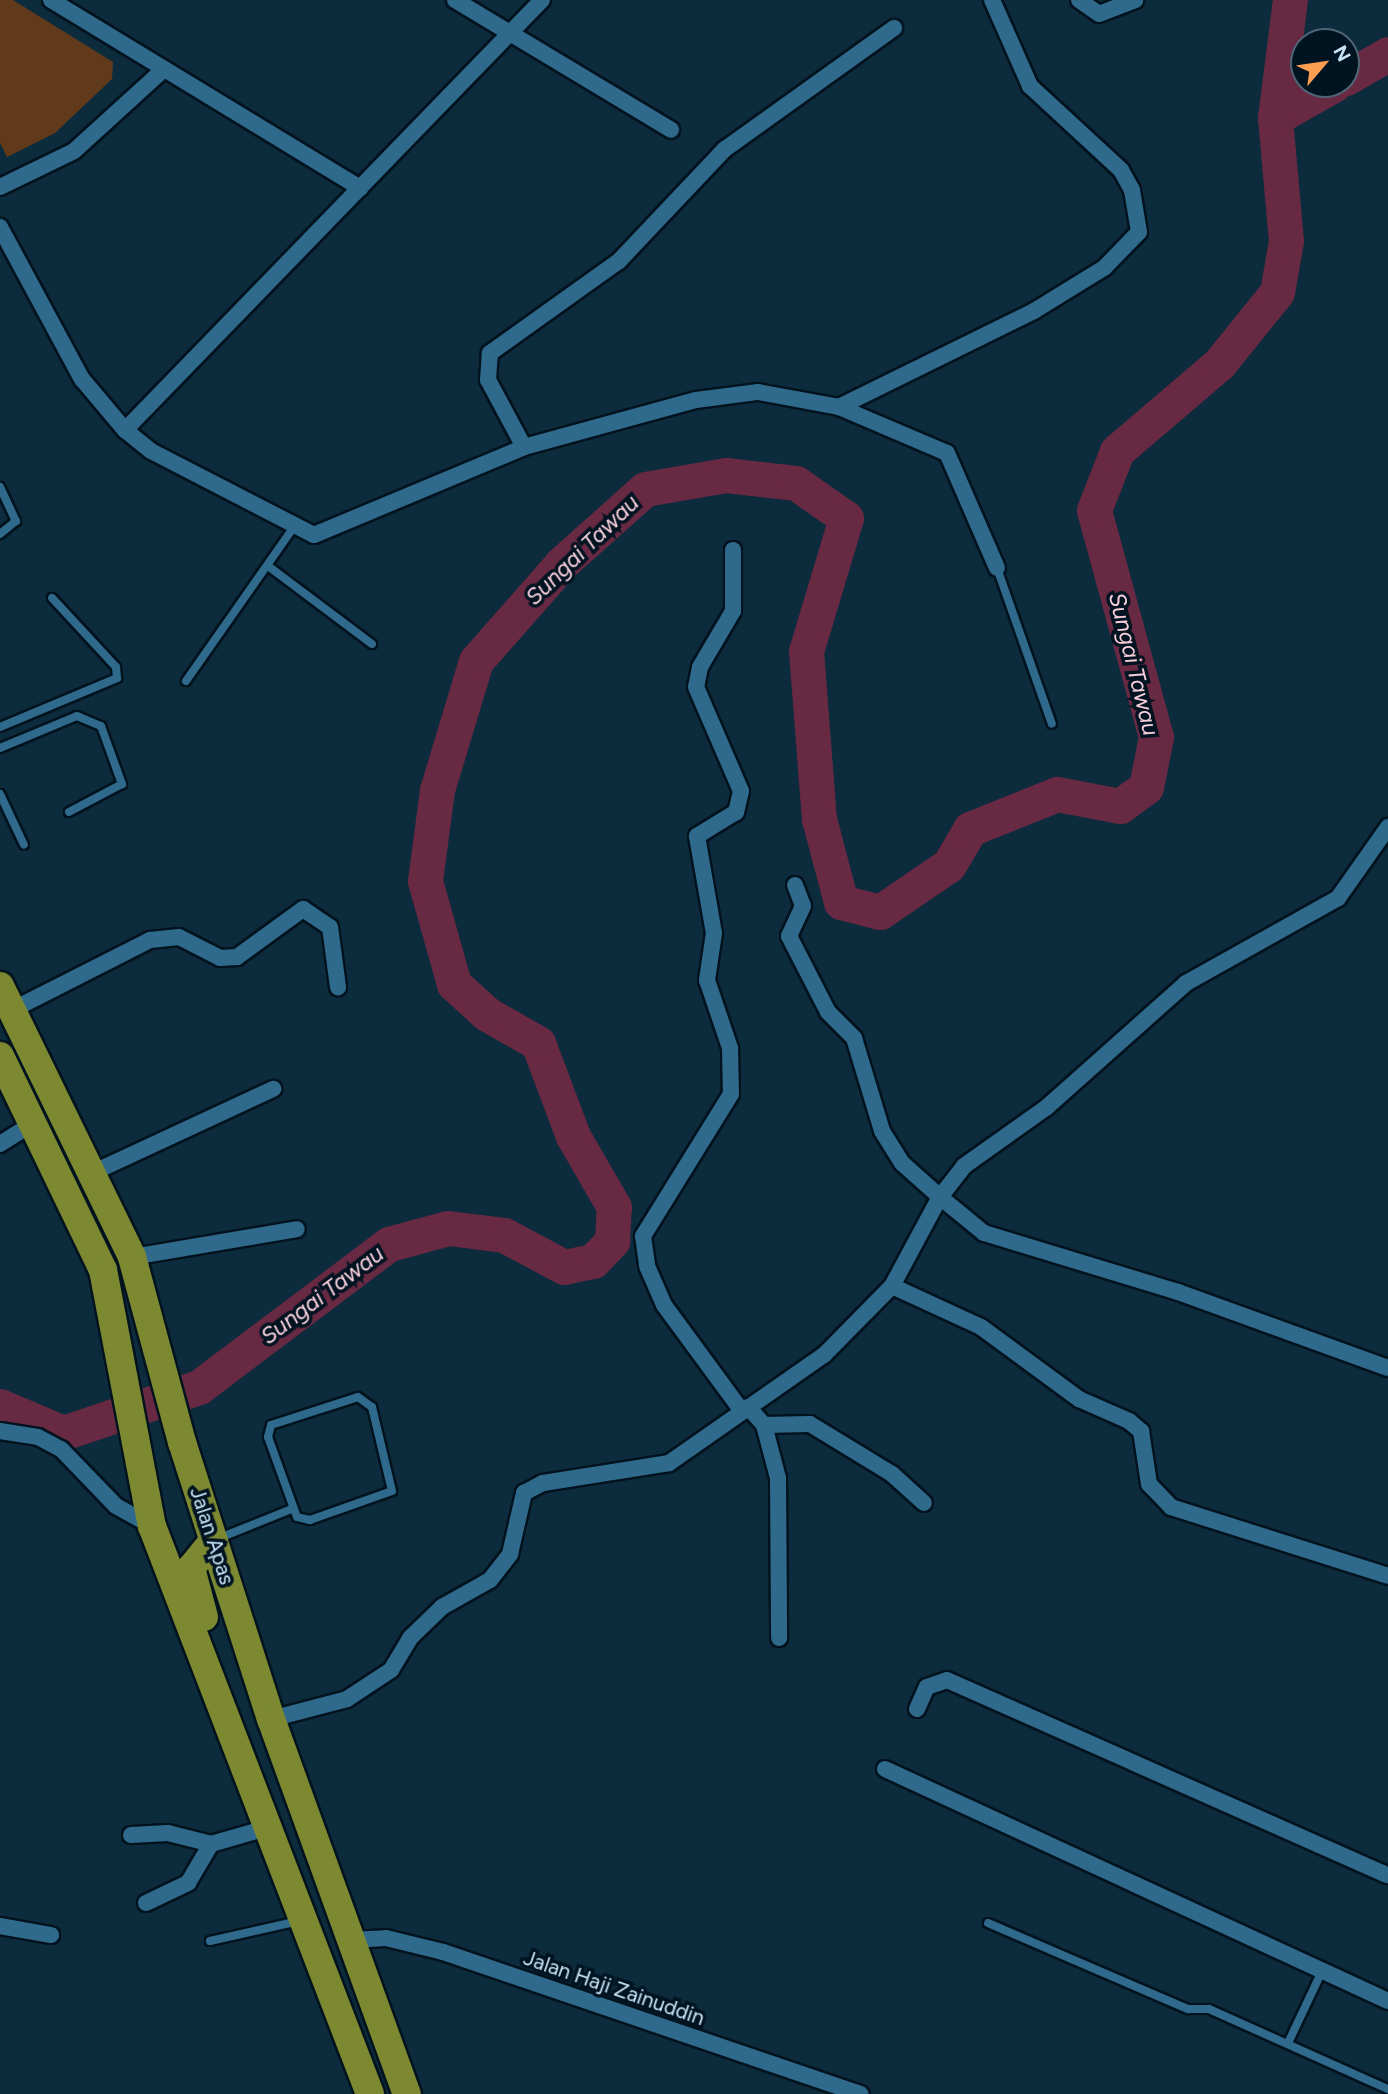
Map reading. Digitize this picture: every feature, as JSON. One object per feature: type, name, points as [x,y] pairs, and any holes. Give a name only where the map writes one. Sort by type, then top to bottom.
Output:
[{"type":"highway","name":"Jalan Apas","points":[[6,998],[132,1257],[182,1442],[271,1719],[407,2094]]},
{"type":"highway","points":[[27,1040],[41,1100],[33,1123]]},
{"type":"highway","points":[[0,1056],[103,1270],[152,1526],[370,2094]]},
{"type":"highway","points":[[203,1656],[209,1646],[191,1568],[214,1540]]},
{"type":"street","points":[[51,0],[360,188]]},
{"type":"street","points":[[455,0],[671,130]]},
{"type":"street","points":[[125,430],[542,0]]},
{"type":"street","points":[[839,407],[1034,311],[1104,268],[1139,232],[1132,190],[1121,170],[1030,86],[992,0]]},
{"type":"street","points":[[1079,0],[1099,14],[1135,0]]},
{"type":"street","points":[[524,447],[488,380],[489,353],[619,261],[725,149],[894,29]]},
{"type":"street","points":[[0,187],[74,151],[164,69]]},
{"type":"street","points":[[0,227],[82,379],[125,430],[151,451],[293,527],[328,535],[524,447],[737,394],[778,393],[839,407],[947,453],[997,568]]},
{"type":"street","points":[[733,550],[733,611],[700,667],[696,687],[741,791],[736,812],[697,836],[714,933],[707,979],[730,1048],[731,1094],[643,1236],[646,1266],[664,1305],[745,1409],[764,1425],[778,1478],[779,1638]]},
{"type":"street","points":[[271,1719],[347,1699],[391,1670],[410,1638],[442,1607],[490,1580],[510,1554],[524,1493],[543,1483],[669,1463],[824,1356],[892,1286],[940,1197],[964,1166],[1047,1107],[1186,983],[1338,898],[1388,827]]},
{"type":"street","points":[[795,885],[803,906],[789,936],[828,1012],[854,1038],[882,1131],[902,1163],[984,1233],[1178,1292],[1388,1368]]},
{"type":"street","points":[[6,998],[150,940],[179,937],[220,958],[237,957],[303,909],[330,927],[338,987]]},
{"type":"street","points":[[92,1173],[273,1089]]},
{"type":"street","points":[[0,1144],[33,1123]]},
{"type":"street","points":[[132,1257],[297,1230]]},
{"type":"street","points":[[892,1286],[981,1327],[1079,1399],[1129,1421],[1141,1431],[1149,1483],[1171,1507],[1388,1576]]},
{"type":"street","points":[[764,1425],[810,1424],[892,1474],[924,1503]]},
{"type":"street","points":[[0,1432],[38,1437],[61,1449],[116,1506],[152,1526]]},
{"type":"street","points":[[917,1709],[927,1687],[947,1680],[1388,1875]]},
{"type":"street","points":[[885,1769],[1388,2001]]},
{"type":"street","points":[[131,1835],[168,1833],[211,1844],[270,1828]]},
{"type":"street","points":[[146,1903],[188,1883],[211,1844]]},
{"type":"street","points":[[0,1926],[51,1935]]},
{"type":"street","name":"Jalan Haji Zainuddin","points":[[350,1940],[386,1938],[443,1952],[861,2094]]},
{"type":"lane","points":[[0,487],[16,521],[0,534]]},
{"type":"lane","points":[[186,681],[293,527]]},
{"type":"lane","points":[[268,566],[372,644]]},
{"type":"lane","points":[[997,568],[1052,724]]},
{"type":"lane","points":[[0,727],[117,678],[116,667],[52,598]]},
{"type":"lane","points":[[0,748],[77,716],[101,726],[122,784],[69,812]]},
{"type":"lane","points":[[0,793],[24,845]]},
{"type":"lane","points":[[214,1540],[289,1510],[310,1520],[391,1491],[366,1399],[271,1425],[268,1437],[289,1510]]},
{"type":"lane","points":[[210,1941],[305,1920]]},
{"type":"lane","points":[[988,1923],[1188,2009],[1209,2009],[1388,2089]]},
{"type":"lane","points":[[1289,2043],[1322,1971]]},
{"type":"shaded area","points":[[0,0],[13,0],[113,62],[112,79],[55,133],[7,157],[0,143]]},
{"type":"waterway","name":"Sungai Tawau","points":[[0,1406],[63,1433],[199,1387],[389,1244],[448,1228],[504,1235],[564,1267],[593,1261],[612,1241],[614,1207],[573,1136],[538,1043],[487,1014],[454,984],[425,881],[437,790],[476,661],[562,563],[645,489],[726,475],[796,483],[846,518],[806,651],[819,819],[841,902],[880,912],[949,865],[970,829],[1057,794],[1120,806],[1146,787],[1156,737],[1094,510],[1117,451],[1219,364],[1277,292],[1286,241],[1275,118],[1290,0]]},
{"type":"waterway","points":[[1360,70],[1388,54]]},
{"type":"waterway","points":[[1275,118],[1310,98]]}]
